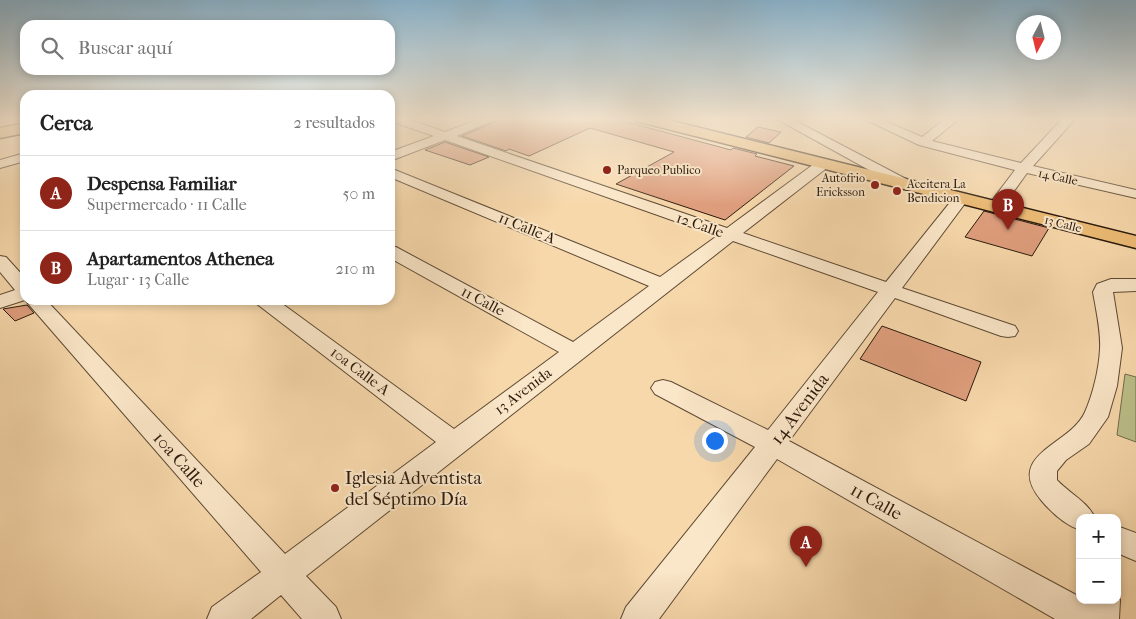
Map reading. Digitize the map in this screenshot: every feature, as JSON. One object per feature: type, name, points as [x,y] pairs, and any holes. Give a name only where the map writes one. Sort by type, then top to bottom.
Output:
[{"type":"main road","name":"13 Calle","points":[[755,147],[822,164],[890,174],[961,198],[1136,242]]},
{"type":"main road","name":"13 Calle","points":[[783,147],[1136,232]]},
{"type":"street","points":[[395,155],[416,147]]},
{"type":"street","name":"12 Calle","points":[[476,147],[1008,331]]},
{"type":"street","points":[[837,147],[890,174]]},
{"type":"street","points":[[841,147],[890,174]]},
{"type":"street","name":"14 Calle","points":[[941,147],[1023,169],[1134,190]]},
{"type":"street","points":[[1001,199],[1023,169],[1043,147]]},
{"type":"street","points":[[0,164],[20,159]]},
{"type":"street","name":"13 Avenida","points":[[224,619],[822,164]]},
{"type":"street","name":"11 Calle A","points":[[395,174],[663,285]]},
{"type":"street","name":"14 Avenida","points":[[638,619],[961,198]]},
{"type":"street","name":"11 Calle","points":[[395,254],[575,352]]},
{"type":"street","points":[[0,261],[20,283]]},
{"type":"street","points":[[1076,514],[1056,498],[1043,482],[1044,468],[1057,453],[1080,438],[1096,417],[1105,386],[1111,348],[1103,292],[1104,288],[1127,285]]},
{"type":"street","points":[[0,302],[20,295]]},
{"type":"street","name":"10a Calle","points":[[40,305],[324,619]]},
{"type":"street","name":"10a Calle A","points":[[271,305],[456,443]]},
{"type":"street","name":"11 Calle","points":[[663,388],[772,444],[1087,619]]},
{"type":"street","points":[[1121,541],[1136,547]]},
{"type":"street","points":[[1102,619],[1104,604]]},
{"type":"green space","points":[[1125,374],[1136,377],[1136,442],[1117,435]]},
{"type":"building","points":[[433,147],[459,147],[489,157],[470,165],[425,150]]},
{"type":"building","points":[[494,147],[549,147],[529,156],[509,149],[506,151]]},
{"type":"building","points":[[656,147],[719,147],[731,150],[733,148],[794,166],[725,220],[616,184],[674,152]]},
{"type":"building","points":[[984,211],[1049,228],[1032,256],[965,237]]},
{"type":"building","points":[[27,305],[34,313],[15,321],[3,309]]},
{"type":"building","points":[[882,326],[981,362],[966,401],[860,359]]},
{"type":"place","name":"Parqueo Publico","points":[[607,170]]},
{"type":"place","name":"Autofrio Ericksson","points":[[875,185]]},
{"type":"place","name":"Aceitera La Bendicion","points":[[897,191]]},
{"type":"place","name":"Apartamentos Athenea","points":[[1008,230]]},
{"type":"place","name":"Iglesia Adventista del Séptimo Día","points":[[335,488]]},
{"type":"place","name":"Despensa Familiar","points":[[806,567]]}]
